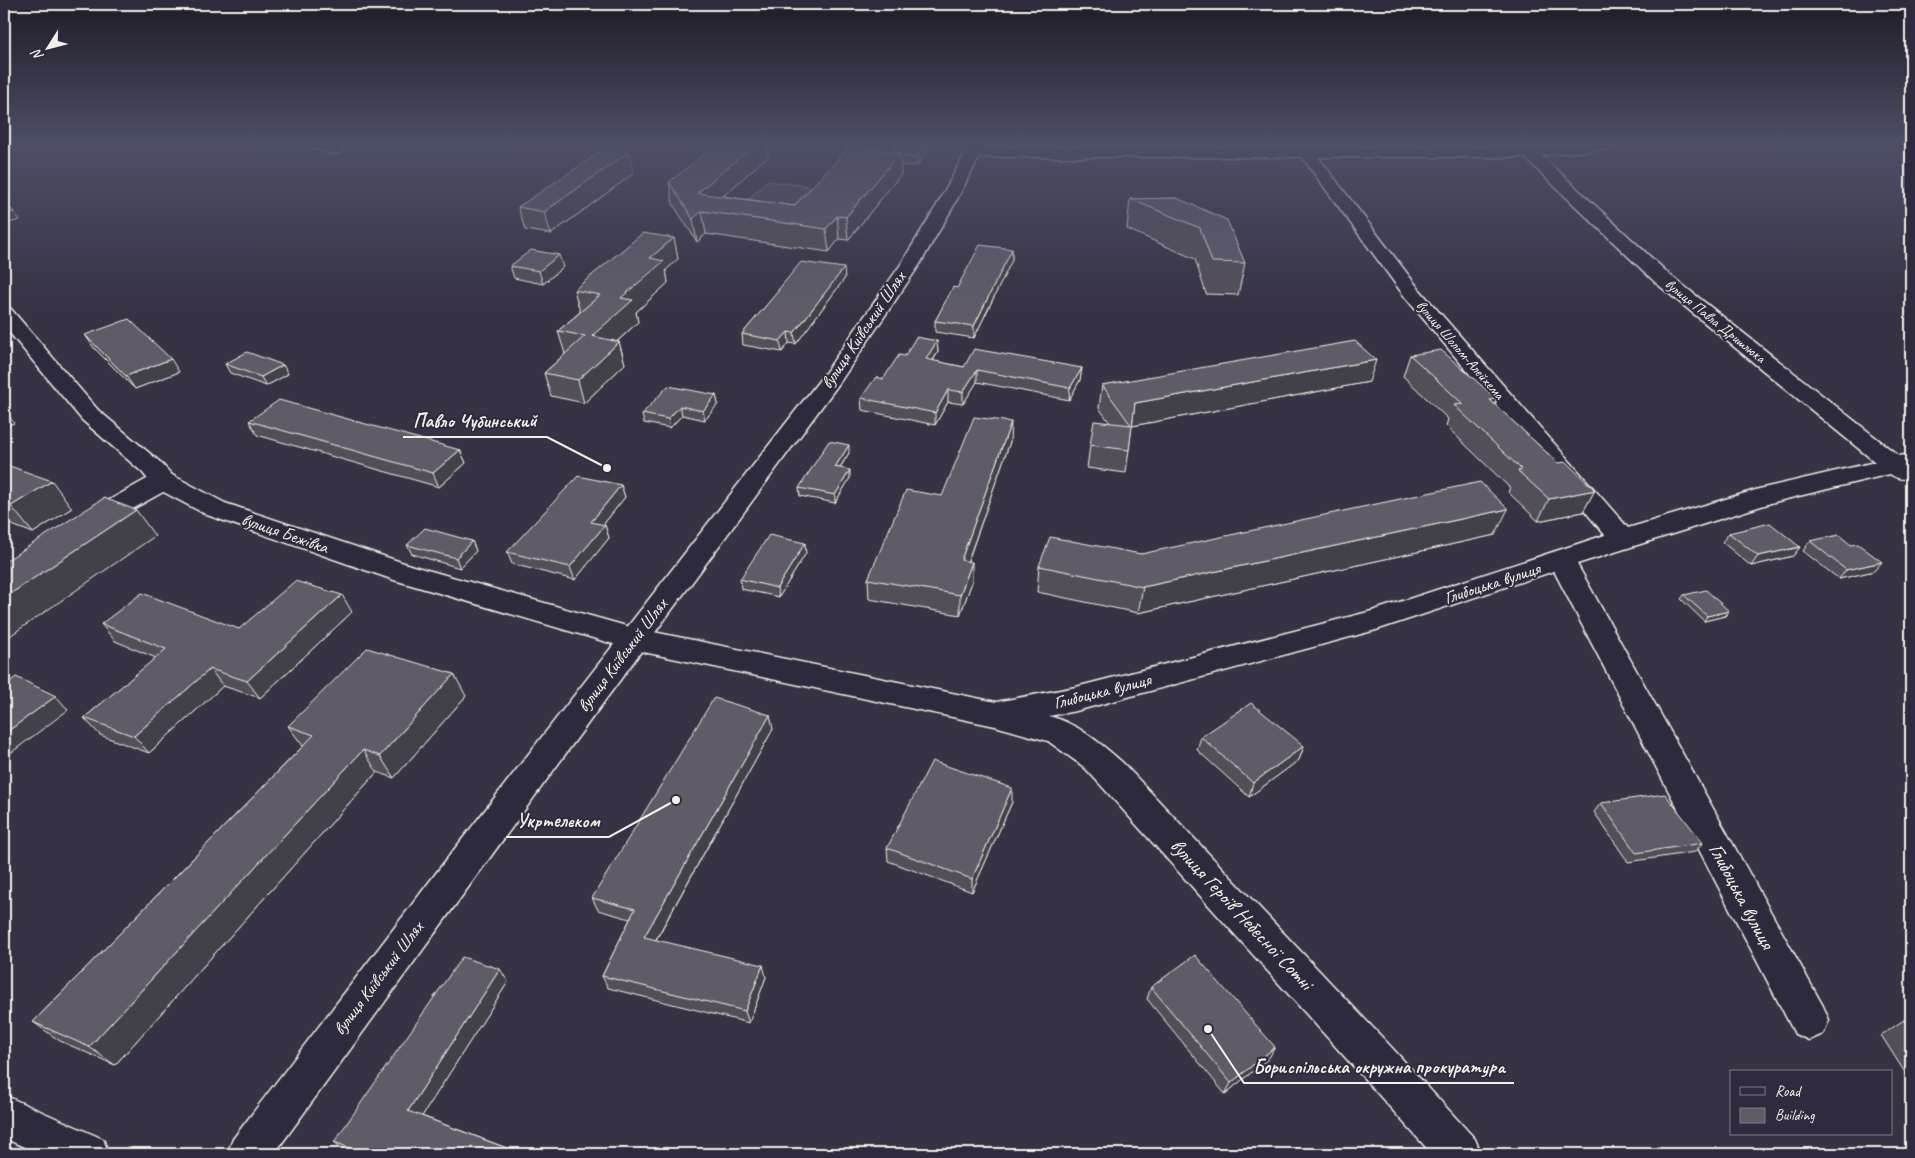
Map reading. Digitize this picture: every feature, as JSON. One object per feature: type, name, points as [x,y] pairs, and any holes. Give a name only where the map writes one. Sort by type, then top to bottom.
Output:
[{"type":"main road","name":"вулиця Київський Шлях","points":[[248,1154],[400,947],[801,419],[866,328],[921,244],[947,198]]},
{"type":"main road","name":"вулиця Шолом-Алейхема","points":[[1341,198],[1412,293],[1623,539]]},
{"type":"main road","name":"вулиця Павла Дришлюка","points":[[1577,198],[1663,279],[1905,468]]},
{"type":"main road","name":"вулиця Бежівка","points":[[4,313],[90,415],[151,467],[163,480],[216,509],[404,572],[634,639]]},
{"type":"main road","name":"Глибоцька вулиця","points":[[634,639],[714,658],[996,714],[1076,699],[1376,620],[1623,539],[1768,495],[1905,468]]},
{"type":"main road","points":[[71,534],[163,480]]},
{"type":"main road","name":"Глибоцька вулиця","points":[[1562,560],[1809,1020]]},
{"type":"main road","name":"вулиця Героїв Небесної Сотні","points":[[996,714],[1058,731],[1095,758],[1159,824],[1460,1154]]},
{"type":"main road","points":[[4,1116],[88,1154]]},
{"type":"shaded area","points":[[749,198],[801,198],[788,212],[740,207]]},
{"type":"building","points":[[531,198],[564,198],[544,212],[518,207]]},
{"type":"building","points":[[679,198],[735,198],[794,206],[801,198],[862,198],[846,217],[837,216],[826,229],[702,211],[693,219]]},
{"type":"building","points":[[1177,198],[1227,220],[1245,263],[1212,262],[1200,228],[1130,199]]},
{"type":"building","points":[[4,202],[14,212],[4,214]]},
{"type":"building","points":[[643,233],[674,238],[650,258],[664,261],[621,298],[633,300],[592,336],[619,342],[578,380],[544,373],[585,336],[558,331],[600,295],[574,290]]},
{"type":"building","points":[[980,245],[1012,249],[974,326],[935,321],[953,287],[957,288]]},
{"type":"building","points":[[531,250],[559,255],[539,271],[510,266]]},
{"type":"building","points":[[801,262],[844,268],[794,333],[788,332],[780,341],[742,334],[779,290]]},
{"type":"building","points":[[129,319],[171,359],[126,376],[85,335]]},
{"type":"building","points":[[916,337],[937,341],[926,359],[964,367],[974,349],[1082,368],[1070,388],[977,370],[963,392],[948,390],[935,413],[861,398],[876,377],[883,379],[899,355],[905,356]]},
{"type":"building","points":[[1355,341],[1376,360],[1135,403],[1129,450],[1090,445],[1094,421],[1131,425],[1102,385]]},
{"type":"building","points":[[1441,350],[1497,399],[1490,400],[1558,463],[1566,462],[1595,490],[1549,499],[1518,471],[1522,470],[1454,405],[1463,404],[1410,355]]},
{"type":"building","points":[[247,352],[283,365],[261,377],[225,364]]},
{"type":"building","points":[[668,386],[716,395],[703,411],[680,406],[668,419],[642,414]]},
{"type":"building","points":[[279,400],[460,450],[433,473],[249,421]]},
{"type":"building","points":[[974,417],[1011,422],[961,560],[972,562],[960,595],[868,579],[906,490],[942,496]]},
{"type":"building","points":[[829,441],[849,445],[835,467],[850,470],[835,495],[799,488]]},
{"type":"building","points":[[4,464],[52,481],[11,506],[4,503]]},
{"type":"building","points":[[578,476],[621,485],[591,522],[605,525],[570,567],[507,552]]},
{"type":"building","points":[[1480,482],[1508,509],[1143,587],[1039,566],[1050,537],[1141,554]]},
{"type":"building","points":[[104,498],[136,510],[4,598],[4,562]]},
{"type":"building","points":[[1770,523],[1800,547],[1758,556],[1729,533]]},
{"type":"building","points":[[425,528],[472,541],[456,558],[407,545]]},
{"type":"building","points":[[769,535],[805,543],[777,588],[740,579]]},
{"type":"building","points":[[1839,535],[1851,545],[1858,544],[1882,562],[1846,570],[1810,541]]},
{"type":"building","points":[[295,581],[342,595],[247,681],[210,669],[134,736],[84,718],[166,649],[101,624],[142,593],[239,629]]},
{"type":"building","points":[[1706,590],[1729,611],[1707,616],[1684,595]]},
{"type":"building","points":[[367,648],[454,674],[380,756],[363,750],[89,1047],[33,1022],[314,735],[288,726]]},
{"type":"building","points":[[16,677],[56,696],[4,734],[4,686]]},
{"type":"building","points":[[714,698],[770,715],[644,937],[763,965],[745,1011],[602,976],[635,909],[592,898]]},
{"type":"building","points":[[1251,703],[1304,746],[1253,783],[1201,737]]},
{"type":"building","points":[[932,761],[1012,788],[972,879],[887,848]]},
{"type":"building","points":[[1665,794],[1703,843],[1636,853],[1601,803]]},
{"type":"building","points":[[1195,955],[1275,1047],[1231,1083],[1151,987]]},
{"type":"building","points":[[462,957],[500,969],[408,1111],[520,1153],[366,1154],[334,1142]]},
{"type":"building","points":[[1911,1019],[1911,1031],[1904,1020]]},
{"type":"building","points":[[4,1150],[13,1154],[4,1154]]},
{"type":"place","name":"Павло Чубинський","points":[[607,468]]},
{"type":"place","name":"Укртелеком","points":[[676,800]]},
{"type":"place","name":"Бориспільська окружна прокуратура","points":[[1208,1029]]}]
